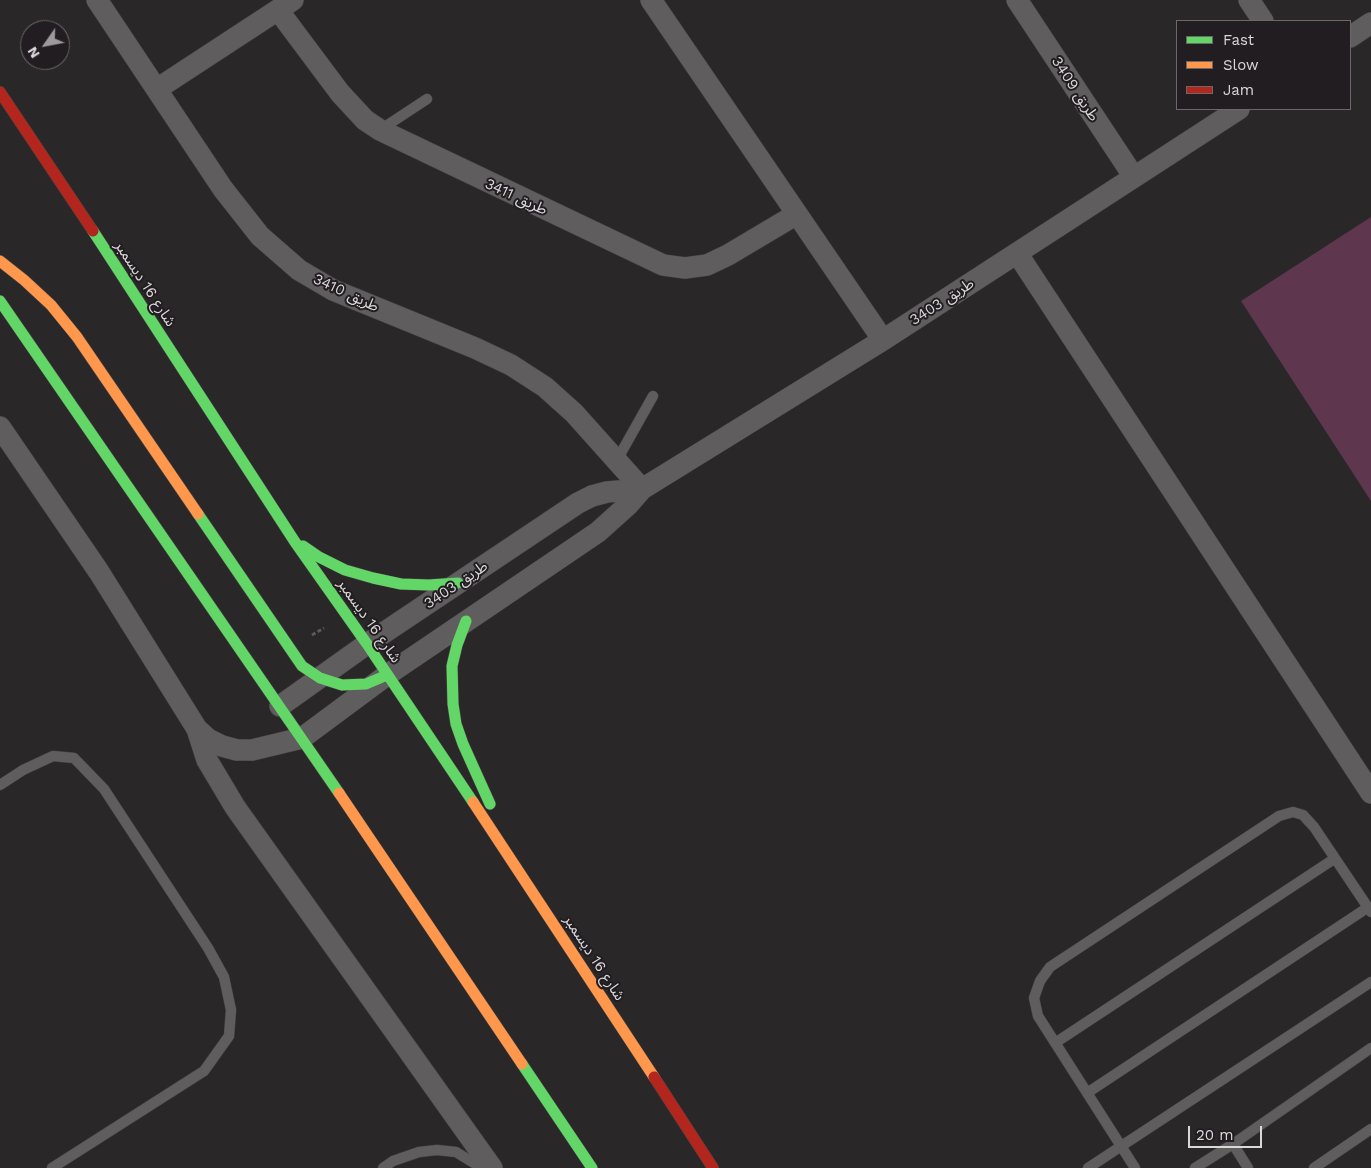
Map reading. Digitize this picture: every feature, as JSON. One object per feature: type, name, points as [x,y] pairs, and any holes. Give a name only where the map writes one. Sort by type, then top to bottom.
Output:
[{"type":"main road","name":"شارع 16 ديسمبر","points":[[0,92],[295,542],[367,644],[521,874],[713,1168]]},
{"type":"main road","points":[[0,261],[51,305],[77,337],[302,666],[320,678],[342,685],[366,684],[388,675]]},
{"type":"main road","points":[[0,301],[302,738],[592,1168]]},
{"type":"main road","points":[[295,542],[345,570],[373,578],[401,584],[429,586],[458,583]]},
{"type":"main road","points":[[466,621],[457,644],[452,666],[452,704],[456,724],[463,744],[521,874]]},
{"type":"street","name":"طريق 3410","points":[[97,0],[223,189],[260,236],[298,270],[333,290],[475,348],[511,365],[544,387],[574,414],[642,489]]},
{"type":"street","points":[[651,0],[883,340]]},
{"type":"street","name":"طريق 3409","points":[[1016,0],[1134,177]]},
{"type":"street","points":[[1250,0],[1262,20]]},
{"type":"street","name":"طريق 3411","points":[[157,89],[285,5],[340,93],[359,113],[380,130],[663,266],[685,268],[707,265],[728,255],[797,214]]},
{"type":"street","points":[[1351,36],[1371,23]]},
{"type":"street","name":"طريق 3403","points":[[302,738],[388,675],[598,532],[628,505],[642,489],[883,340],[1237,110]]},
{"type":"street","points":[[1017,253],[1371,793]]},
{"type":"street","points":[[0,427],[99,572],[197,729],[208,740],[237,750],[252,750],[302,738]]},
{"type":"street","name":"طريق 3403","points":[[280,706],[367,644],[578,503],[592,496],[607,492],[642,489]]},
{"type":"street","points":[[197,729],[207,760],[235,807],[492,1168]]},
{"type":"lane","points":[[380,130],[427,99]]},
{"type":"lane","points":[[617,460],[653,396]]},
{"type":"lane","points":[[0,785],[23,770],[53,756],[74,758],[104,789],[208,948],[224,977],[231,1010],[229,1036],[204,1071],[52,1168]]},
{"type":"lane","points":[[1087,1093],[1369,910],[1314,827],[1303,815],[1293,812],[1279,816],[1050,968],[1040,981],[1034,998],[1038,1016],[1055,1043],[1087,1093],[1121,1146],[1135,1168]]},
{"type":"lane","points":[[1055,1043],[1334,859]]},
{"type":"lane","points":[[1088,1168],[1371,982]]},
{"type":"lane","points":[[1195,1168],[1234,1144],[1371,1048]]},
{"type":"lane","points":[[1314,1168],[1371,1129]]},
{"type":"lane","points":[[1234,1144],[1248,1168]]},
{"type":"lane","points":[[383,1168],[393,1161],[419,1152],[437,1150],[456,1152],[482,1168]]},
{"type":"path","points":[[290,648],[346,614]]},
{"type":"shaded area","points":[[1371,217],[1371,501],[1241,301]]},
{"type":"traffic: fast","points":[[93,231],[295,542],[367,644],[473,802]]},
{"type":"traffic: fast","points":[[0,301],[339,793]]},
{"type":"traffic: fast","points":[[198,514],[302,666],[320,678],[342,685],[366,684],[387,675]]},
{"type":"traffic: fast","points":[[303,546],[319,557],[345,570],[373,578],[401,584],[458,583]]},
{"type":"traffic: fast","points":[[466,621],[452,666],[453,704],[456,724],[463,744],[490,804]]},
{"type":"traffic: fast","points":[[522,1064],[592,1168]]},
{"type":"traffic: slow","points":[[0,261],[51,305],[77,337],[198,514]]},
{"type":"traffic: slow","points":[[339,793],[522,1064]]},
{"type":"traffic: slow","points":[[473,802],[654,1077]]},
{"type":"traffic: jam","points":[[0,92],[93,231]]},
{"type":"traffic: jam","points":[[654,1077],[713,1168]]}]
